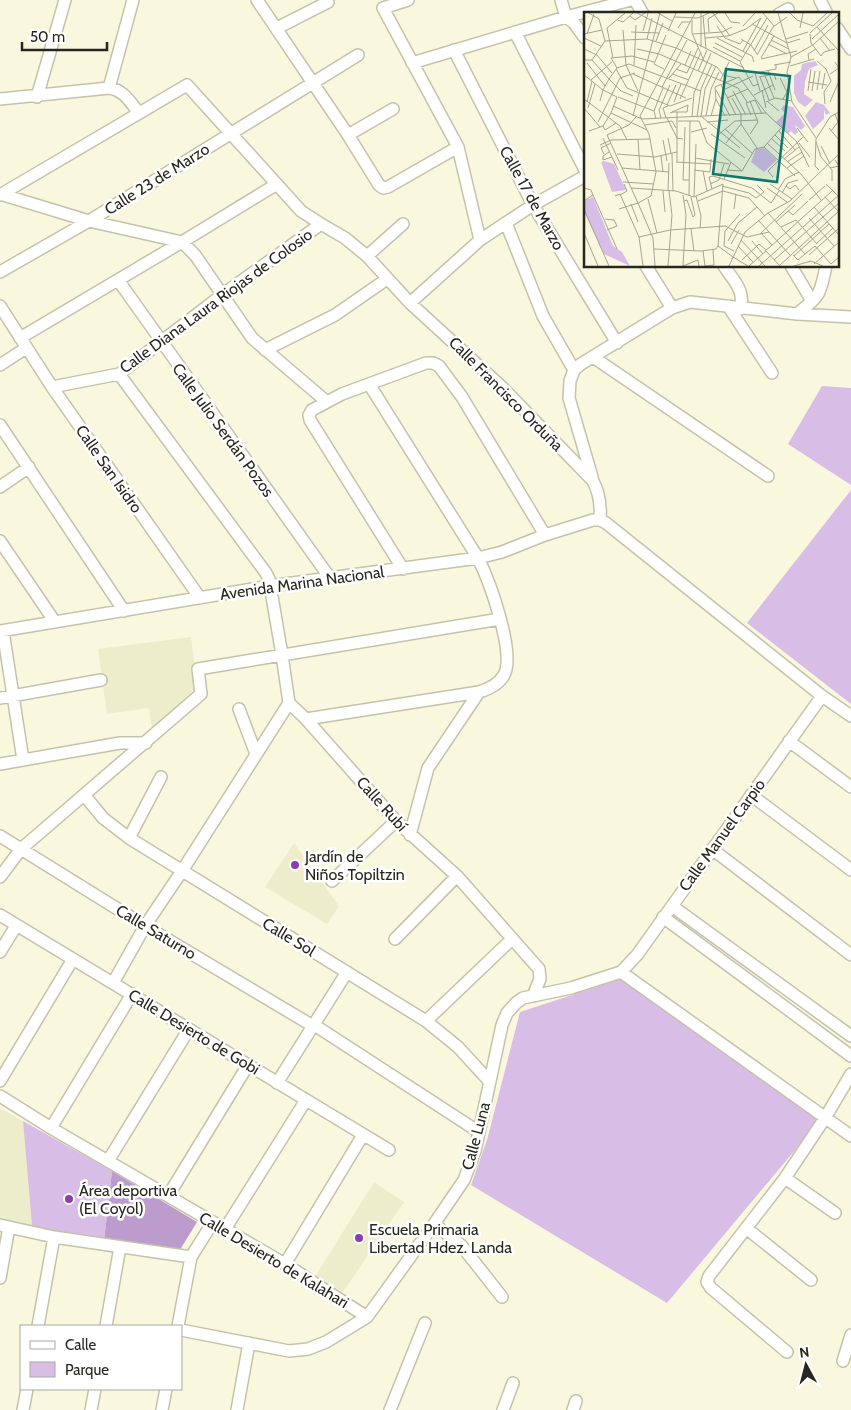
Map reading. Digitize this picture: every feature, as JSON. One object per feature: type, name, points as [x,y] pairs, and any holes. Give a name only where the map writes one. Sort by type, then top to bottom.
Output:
[{"type":"street","points":[[36,97],[65,0]]},
{"type":"street","points":[[110,88],[133,0]]},
{"type":"street","points":[[257,0],[278,28],[379,185],[383,188],[388,187],[458,147]]},
{"type":"street","points":[[408,0],[382,8],[458,147],[480,240]]},
{"type":"street","points":[[561,0],[566,16],[584,37]]},
{"type":"street","points":[[412,63],[566,16],[633,0],[642,12]]},
{"type":"street","points":[[820,0],[826,12]]},
{"type":"street","points":[[278,28],[328,2]]},
{"type":"street","points":[[838,30],[851,49]]},
{"type":"street","points":[[515,32],[584,168]]},
{"type":"street","name":"Calle 17 de Marzo","points":[[454,50],[533,205],[618,343]]},
{"type":"street","name":"Calle 23 de Marzo","points":[[0,272],[89,221],[358,55]]},
{"type":"street","name":"Calle Francisco Orduña","points":[[139,114],[187,85],[302,211],[345,238],[368,256],[410,303],[504,389],[593,481],[601,503],[600,520]]},
{"type":"street","points":[[0,99],[36,97],[110,88],[118,89],[124,94],[139,114],[1,194]]},
{"type":"street","points":[[348,135],[393,109]]},
{"type":"street","points":[[410,303],[480,240],[533,205],[584,177]]},
{"type":"street","points":[[0,365],[23,343],[118,280],[277,184]]},
{"type":"street","points":[[1,194],[89,221],[182,242],[195,255],[252,338],[326,402]]},
{"type":"street","points":[[506,223],[543,316],[574,370]]},
{"type":"street","name":"Calle Diana Laura Riojas de Colosio","points":[[52,387],[119,374],[222,295],[320,224]]},
{"type":"street","points":[[368,256],[403,224]]},
{"type":"street","points":[[647,268],[672,308]]},
{"type":"street","points":[[725,268],[741,291],[743,302],[740,308]]},
{"type":"street","points":[[792,268],[812,301]]},
{"type":"street","points":[[797,314],[821,290],[826,268]]},
{"type":"street","points":[[265,350],[335,315],[387,279]]},
{"type":"street","name":"Calle Julio Serdán Pozos","points":[[118,280],[330,578]]},
{"type":"street","points":[[593,481],[569,398],[570,381],[574,370],[593,357],[672,308],[690,302],[797,314],[851,317]]},
{"type":"street","name":"Calle San Isidro","points":[[0,306],[52,387],[200,598]]},
{"type":"street","points":[[728,306],[772,373]]},
{"type":"street","points":[[593,357],[768,476]]},
{"type":"street","points":[[403,568],[310,420],[309,415],[312,410],[326,402],[368,384],[426,363],[433,363],[444,372],[462,397],[545,535]]},
{"type":"street","points":[[113,983],[145,926],[289,703],[270,586],[266,573],[119,374]]},
{"type":"street","points":[[306,719],[479,692],[490,688],[505,674],[507,662],[506,646],[500,619],[490,584],[478,558],[368,384]]},
{"type":"street","points":[[0,425],[124,611]]},
{"type":"street","points":[[0,487],[29,467]]},
{"type":"street","name":"Avenida Marina Nacional","points":[[1,631],[270,586],[478,558],[502,552],[545,535],[593,520],[600,520]]},
{"type":"street","points":[[600,520],[822,696],[851,716]]},
{"type":"street","points":[[0,541],[56,622]]},
{"type":"street","points":[[0,877],[21,849],[85,796],[201,694],[198,669],[500,619]]},
{"type":"street","points":[[1,631],[23,760]]},
{"type":"street","points":[[0,698],[101,680]]},
{"type":"street","points":[[410,834],[428,768],[479,692]]},
{"type":"street","name":"Calle Manuel Carpio","points":[[621,972],[637,955],[822,696]]},
{"type":"street","name":"Calle Rubí","points":[[289,703],[306,719],[396,820],[457,876],[539,969],[540,979],[532,996]]},
{"type":"street","points":[[239,709],[256,754]]},
{"type":"street","points":[[789,741],[851,787]]},
{"type":"street","points":[[0,764],[120,743],[146,743]]},
{"type":"street","points":[[129,838],[161,777]]},
{"type":"street","points":[[751,795],[851,870]]},
{"type":"street","name":"Calle Sol","points":[[85,796],[102,818],[129,838],[426,1021],[458,1047],[490,1082]]},
{"type":"street","points":[[332,881],[396,820]]},
{"type":"street","name":"Calle Saturno","points":[[0,836],[145,926],[316,1027],[479,1132]]},
{"type":"street","points":[[712,849],[851,954]]},
{"type":"street","points":[[395,939],[457,876]]},
{"type":"street","points":[[672,906],[851,1036]]},
{"type":"street","name":"Calle Desierto de Gobi","points":[[0,915],[389,1150]]},
{"type":"street","points":[[663,917],[851,1056]]},
{"type":"street","points":[[0,952],[16,926]]},
{"type":"street","points":[[426,1021],[512,940]]},
{"type":"street","points":[[0,1081],[73,959]]},
{"type":"street","points":[[277,1083],[316,1027],[347,972]]},
{"type":"street","points":[[621,972],[851,1136]]},
{"type":"street","name":"Calle Luna","points":[[249,1344],[289,1351],[308,1349],[326,1342],[367,1317],[464,1180],[475,1151],[502,1025],[507,1013],[523,998],[571,988],[621,972]]},
{"type":"street","points":[[51,1128],[132,994]]},
{"type":"street","points":[[108,1161],[189,1029]]},
{"type":"street","points":[[168,1196],[248,1065]]},
{"type":"street","points":[[787,1352],[711,1288],[707,1282],[709,1276],[785,1178],[825,1118],[851,1074]]},
{"type":"street","name":"Calle Desierto de Kalahari","points":[[0,1096],[51,1128],[285,1264],[367,1317]]},
{"type":"street","points":[[225,1229],[306,1100]]},
{"type":"street","points":[[285,1264],[363,1135]]},
{"type":"street","points":[[785,1178],[835,1213]]},
{"type":"street","points":[[178,1325],[191,1257],[213,1222]]},
{"type":"street","points":[[434,1224],[461,1245],[502,1297]]},
{"type":"street","points":[[0,1278],[4,1226],[54,1237],[191,1257]]},
{"type":"street","points":[[746,1228],[811,1280]]},
{"type":"street","points":[[38,1325],[54,1237]]},
{"type":"street","points":[[106,1325],[120,1247]]},
{"type":"street","points":[[390,1410],[425,1323]]},
{"type":"street","points":[[182,1330],[249,1344],[237,1410]]},
{"type":"street","points":[[843,1361],[851,1335]]},
{"type":"street","points":[[504,1410],[513,1382]]},
{"type":"street","points":[[23,1410],[26,1390]]},
{"type":"street","points":[[91,1410],[95,1390]]},
{"type":"street","points":[[162,1410],[166,1390]]},
{"type":"shaded area","points":[[191,637],[198,690],[152,730],[149,708],[107,714],[98,649]]},
{"type":"shaded area","name":"Jardín de Niños Topiltzin","points":[[294,843],[339,906],[327,924],[265,887]]},
{"type":"shaded area","points":[[0,1108],[23,1121],[32,1226],[0,1220]]},
{"type":"shaded area","points":[[112,1171],[197,1222],[178,1253],[104,1241]]},
{"type":"shaded area","name":"Escuela Primaria Libertad Hdez. Landa","points":[[374,1182],[404,1202],[343,1292],[316,1275]]},
{"type":"green space","points":[[822,386],[851,388],[851,485],[788,444]]},
{"type":"green space","points":[[851,490],[851,704],[747,623]]},
{"type":"green space","points":[[621,979],[821,1119],[667,1303],[471,1185],[487,1140],[520,1012]]},
{"type":"green space","name":"Área deportiva (El Coyol)","points":[[23,1121],[112,1171],[104,1241],[32,1226]]},
{"type":"place","name":"Jardín de Niños Topiltzin","points":[[295,865]]},
{"type":"place","name":"Área deportiva (El Coyol)","points":[[69,1199]]},
{"type":"place","name":"Escuela Primaria Libertad Hdez. Landa","points":[[359,1238]]}]
